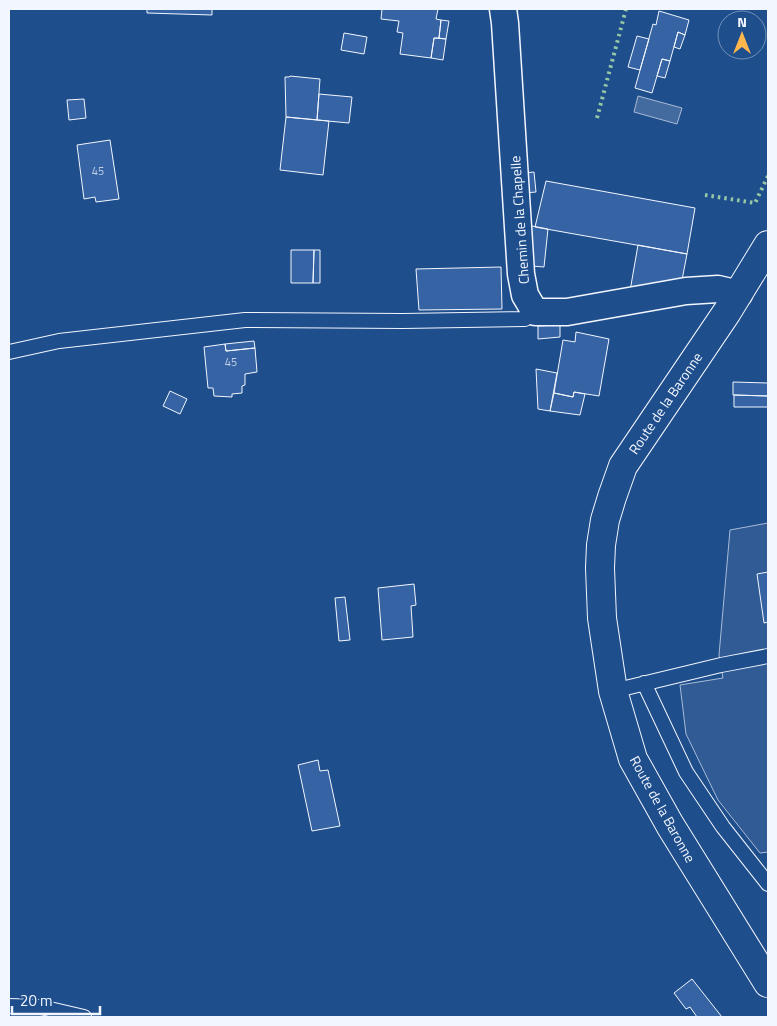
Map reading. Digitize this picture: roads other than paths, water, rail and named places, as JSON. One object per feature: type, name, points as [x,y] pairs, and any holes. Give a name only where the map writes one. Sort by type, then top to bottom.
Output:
[{"type":"main road","name":"Route de la Baronne","points":[[768,245],[739,294],[623,466],[605,520],[600,568],[602,618],[613,691],[633,759],[670,825],[768,983]]},
{"type":"street","name":"Chemin de la Chapelle","points":[[503,9],[521,274],[524,295],[535,312]]},
{"type":"street","points":[[535,312],[566,312],[704,289],[718,288],[739,294]]},
{"type":"lane","points":[[9,352],[59,341],[245,320],[403,321],[524,319],[535,312]]},
{"type":"lane","points":[[613,691],[768,656]]},
{"type":"lane","points":[[644,684],[686,772],[723,827],[768,884]]},
{"type":"lane","points":[[9,1006],[41,1007],[84,1017]]}]
